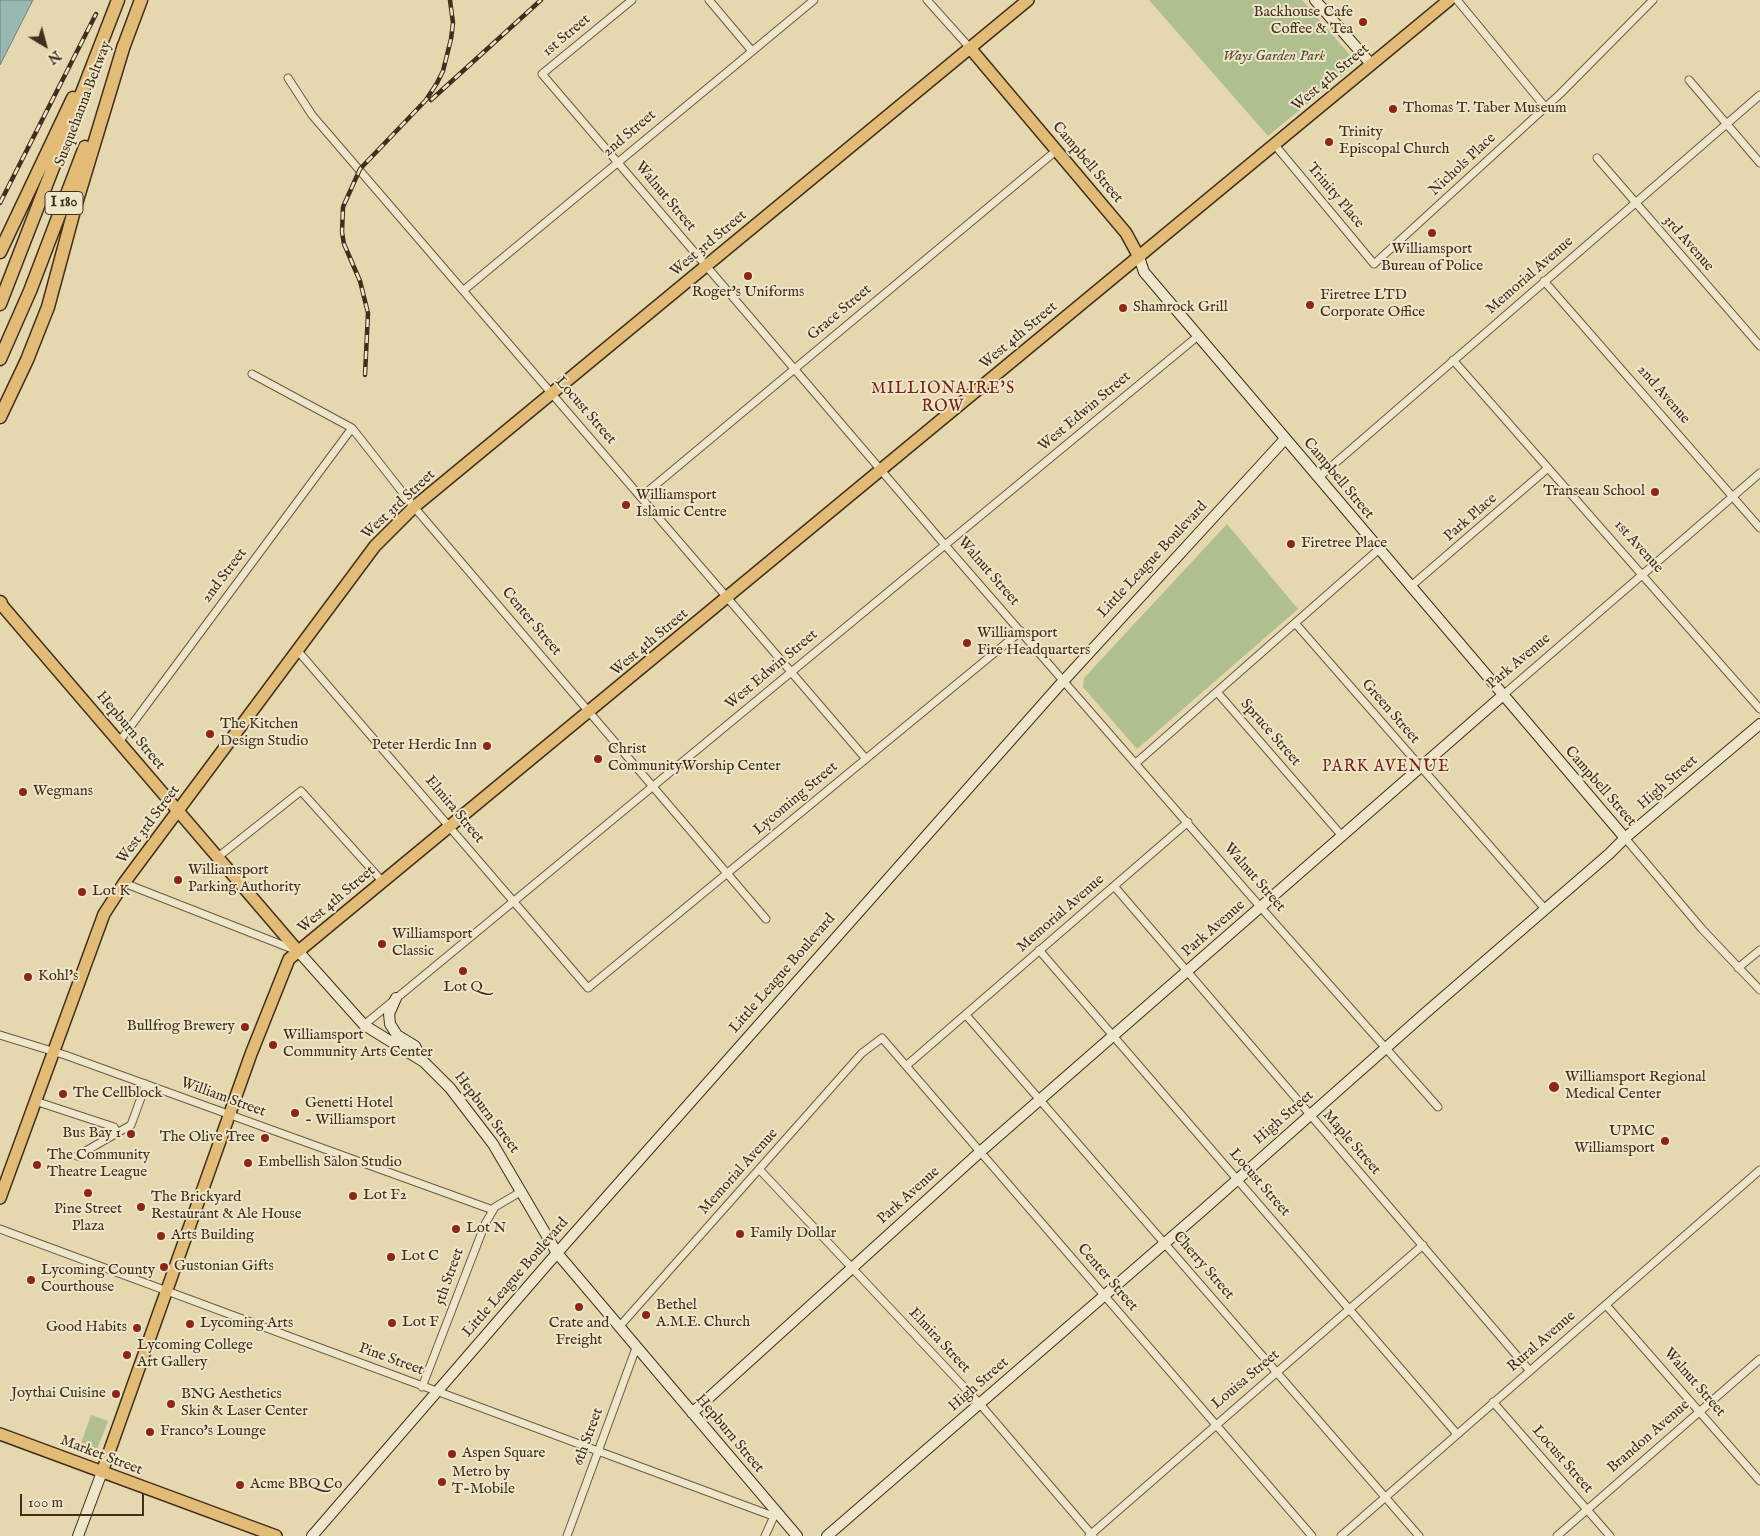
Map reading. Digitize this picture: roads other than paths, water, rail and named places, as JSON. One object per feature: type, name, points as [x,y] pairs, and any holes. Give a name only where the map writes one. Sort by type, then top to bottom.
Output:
[{"type":"highway","name":"Susquehanna Beltway","points":[[0,359],[47,248],[142,0]]},
{"type":"highway","name":"Susquehanna Beltway","points":[[0,304],[117,2]]},
{"type":"highway","points":[[0,252],[117,2]]},
{"type":"highway","points":[[0,417],[34,346],[48,307],[75,207],[124,45]]},
{"type":"main road","name":"West 3rd Street","points":[[0,1198],[98,926],[124,883],[375,546],[414,507],[1028,0]]},
{"type":"main road","name":"West 4th Street","points":[[102,1472],[230,1115],[289,959],[1450,0]]},
{"type":"main road","name":"Campbell Street","points":[[970,48],[1126,232],[1138,257]]},
{"type":"main road","name":"Hepburn Street","points":[[0,603],[298,951]]},
{"type":"main road","name":"Market Street","points":[[0,1434],[276,1536]]},
{"type":"street","name":"1st Street","points":[[542,74],[632,0]]},
{"type":"street","points":[[709,0],[752,51]]},
{"type":"street","name":"2nd Street","points":[[464,290],[814,0]]},
{"type":"street","name":"Campbell Street","points":[[927,0],[970,48]]},
{"type":"street","points":[[1315,0],[1371,64]]},
{"type":"street","points":[[1457,0],[1546,108]]},
{"type":"street","name":"Nichols Place","points":[[1374,264],[1546,108],[1653,0]]},
{"type":"street","name":"Walnut Street","points":[[542,74],[945,545],[1438,1107]]},
{"type":"street","name":"Locust Street","points":[[288,78],[312,115],[866,759]]},
{"type":"street","points":[[1690,80],[1760,163]]},
{"type":"street","name":"Memorial Avenue","points":[[1318,478],[1634,202],[1760,95]]},
{"type":"street","name":"Trinity Place","points":[[1274,144],[1374,264]]},
{"type":"street","name":"Grace Street","points":[[641,497],[1057,150]]},
{"type":"street","name":"3rd Avenue","points":[[1597,158],[1760,346]]},
{"type":"street","name":"Campbell Street","points":[[1138,257],[1144,272],[1410,588],[1738,968],[1760,990]]},
{"type":"street","name":"2nd Avenue","points":[[1544,281],[1760,528]]},
{"type":"street","name":"West Edwin Street","points":[[364,1025],[1198,336]]},
{"type":"street","name":"1st Avenue","points":[[1453,360],[1760,709]]},
{"type":"street","name":"Center Street","points":[[252,374],[352,428],[414,507],[766,919]]},
{"type":"street","name":"2nd Street","points":[[119,742],[352,428]]},
{"type":"street","name":"Little League Boulevard","points":[[312,1536],[557,1253],[1064,680],[1285,439]]},
{"type":"street","name":"Park Place","points":[[1410,588],[1548,468]]},
{"type":"street","name":"Park Avenue","points":[[692,1413],[1040,1099],[1760,472]]},
{"type":"street","points":[[1136,763],[1378,550]]},
{"type":"street","name":"Green Street","points":[[1296,623],[1545,909]]},
{"type":"street","name":"Lycoming Street","points":[[588,988],[1021,631]]},
{"type":"street","name":"Elmira Street","points":[[298,651],[588,988]]},
{"type":"street","name":"Spruce Street","points":[[1217,692],[1342,836]]},
{"type":"street","name":"High Street","points":[[827,1536],[1610,854],[1625,838],[1760,724]]},
{"type":"street","points":[[218,857],[301,791],[382,881]]},
{"type":"street","name":"Memorial Avenue","points":[[906,1066],[1188,822]]},
{"type":"street","points":[[124,883],[298,951]]},
{"type":"street","name":"Maple Street","points":[[1114,886],[1530,1371]]},
{"type":"street","name":"Locust Street","points":[[1039,950],[1457,1434]]},
{"type":"street","points":[[1738,968],[1760,950]]},
{"type":"street","name":"Hepburn Street","points":[[298,951],[364,1025],[424,1062],[463,1102],[494,1144],[557,1253],[692,1413],[774,1514],[797,1536]]},
{"type":"street","points":[[396,998],[389,1014],[390,1024],[397,1034],[414,1046],[424,1062]]},
{"type":"street","name":"Cherry Street","points":[[966,1015],[1419,1536]]},
{"type":"street","name":"William Street","points":[[0,1035],[146,1084],[365,1162],[492,1210]]},
{"type":"street","name":"Memorial Avenue","points":[[619,1327],[862,1053],[882,1038]]},
{"type":"street","name":"Center Street","points":[[882,1038],[1312,1536]]},
{"type":"street","points":[[77,1156],[131,1125],[146,1084]]},
{"type":"street","points":[[35,1101],[114,1127],[117,1132]]},
{"type":"street","name":"Elmira Street","points":[[759,1169],[980,1404],[1091,1535]]},
{"type":"street","name":"Rural Avenue","points":[[1341,1536],[1760,1170]]},
{"type":"street","points":[[492,1210],[522,1191]]},
{"type":"street","name":"5th Street","points":[[422,1387],[476,1243],[492,1210]]},
{"type":"street","name":"Pine Street","points":[[0,1229],[422,1387],[774,1514]]},
{"type":"street","name":"Louisa Street","points":[[1091,1535],[1215,1424],[1351,1309],[1423,1245]]},
{"type":"street","name":"Walnut Street","points":[[1606,1305],[1760,1480]]},
{"type":"street","name":"6th Street","points":[[567,1536],[636,1348]]},
{"type":"street","name":"Brandon Avenue","points":[[1557,1536],[1760,1359]]},
{"type":"street","name":"Locust Street","points":[[1493,1402],[1610,1536]]},
{"type":"street","points":[[78,1536],[102,1472]]},
{"type":"street","points":[[765,1536],[774,1514]]},
{"type":"water","points":[[0,0],[33,0],[0,65]]},
{"type":"railway","points":[[365,375],[368,313],[360,281],[344,244],[342,232],[343,207],[360,169],[426,100],[437,83],[443,71],[451,39],[453,23],[450,0]]},
{"type":"railway","points":[[431,100],[541,0]]},
{"type":"railway","points":[[0,203],[96,14]]},
{"type":"place","name":"Backhouse Cafe Coffee & Tea","points":[[1363,22]]},
{"type":"place","name":"Thomas T. Taber Museum","points":[[1393,109]]},
{"type":"place","name":"Trinity Episcopal Church","points":[[1329,142]]},
{"type":"place","name":"Williamsport Bureau of Police","points":[[1432,233]]},
{"type":"place","name":"Roger's Uniforms","points":[[748,276]]},
{"type":"place","name":"Firetree LTD Corporate Office","points":[[1310,305]]},
{"type":"place","name":"Shamrock Grill","points":[[1123,308]]},
{"type":"place","name":"Transeau School","points":[[1655,492]]},
{"type":"place","name":"Williamsport Islamic Centre","points":[[626,505]]},
{"type":"place","name":"Firetree Place","points":[[1291,544]]},
{"type":"place","name":"Williamsport Fire Headquarters","points":[[967,643]]},
{"type":"place","name":"The Kitchen Design Studio","points":[[210,734]]},
{"type":"place","name":"Peter Herdic Inn","points":[[487,746]]},
{"type":"place","name":"Christ CommunityWorship Center","points":[[598,759]]},
{"type":"place","name":"Wegmans","points":[[23,792]]},
{"type":"place","name":"Williamsport Parking Authority","points":[[178,880]]},
{"type":"place","name":"Lot K","points":[[82,892]]},
{"type":"place","name":"Williamsport Classic","points":[[382,944]]},
{"type":"place","name":"Lot Q","points":[[463,971]]},
{"type":"place","name":"Kohl's","points":[[28,977]]},
{"type":"place","name":"Bullfrog Brewery","points":[[245,1027]]},
{"type":"place","name":"Williamsport Community Arts Center","points":[[273,1045]]},
{"type":"place","name":"Williamsport Regional Medical Center","points":[[1554,1087]]},
{"type":"place","name":"The Cellblock","points":[[63,1094]]},
{"type":"place","name":"Genetti Hotel - Williamsport","points":[[295,1113]]},
{"type":"place","name":"Bus Bay 1","points":[[131,1134]]},
{"type":"place","name":"The Olive Tree","points":[[265,1138]]},
{"type":"place","name":"UPMC Williamsport","points":[[1665,1141]]},
{"type":"place","name":"Embellish Salon Studio","points":[[248,1163]]},
{"type":"place","name":"The Community Theatre League","points":[[37,1165]]},
{"type":"place","name":"Pine Street Plaza","points":[[88,1193]]},
{"type":"place","name":"Lot F2","points":[[353,1196]]},
{"type":"place","name":"The Brickyard Restaurant & Ale House","points":[[141,1207]]},
{"type":"place","name":"Lot N","points":[[456,1229]]},
{"type":"place","name":"Family Dollar","points":[[740,1234]]},
{"type":"place","name":"Arts Building","points":[[161,1236]]},
{"type":"place","name":"Lot C","points":[[391,1257]]},
{"type":"place","name":"Gustonian Gifts","points":[[164,1267]]},
{"type":"place","name":"Lycoming County Courthouse","points":[[31,1280]]},
{"type":"place","name":"Crate and Freight","points":[[579,1307]]},
{"type":"place","name":"Bethel A.M.E. Church","points":[[646,1315]]},
{"type":"place","name":"Lot F","points":[[392,1323]]},
{"type":"place","name":"Lycoming Arts","points":[[190,1324]]},
{"type":"place","name":"Good Habits","points":[[137,1328]]},
{"type":"place","name":"Lycoming College Art Gallery","points":[[127,1355]]},
{"type":"place","name":"Joythai Cuisine","points":[[116,1394]]},
{"type":"place","name":"BNG Aesthetics Skin & Laser Center","points":[[171,1404]]},
{"type":"place","name":"Franco's Lounge","points":[[150,1432]]},
{"type":"place","name":"Aspen Square","points":[[452,1454]]},
{"type":"place","name":"Metro by T-Mobile","points":[[442,1482]]},
{"type":"place","name":"Acme BBQ Co","points":[[240,1485]]},
{"type":"district","name":"MILLIONAIRE'S ROW","points":[[943,399]]},
{"type":"district","name":"PARK AVENUE","points":[[1386,768]]},
{"type":"park label","name":"Ways Garden Park","points":[[1274,57]]}]
